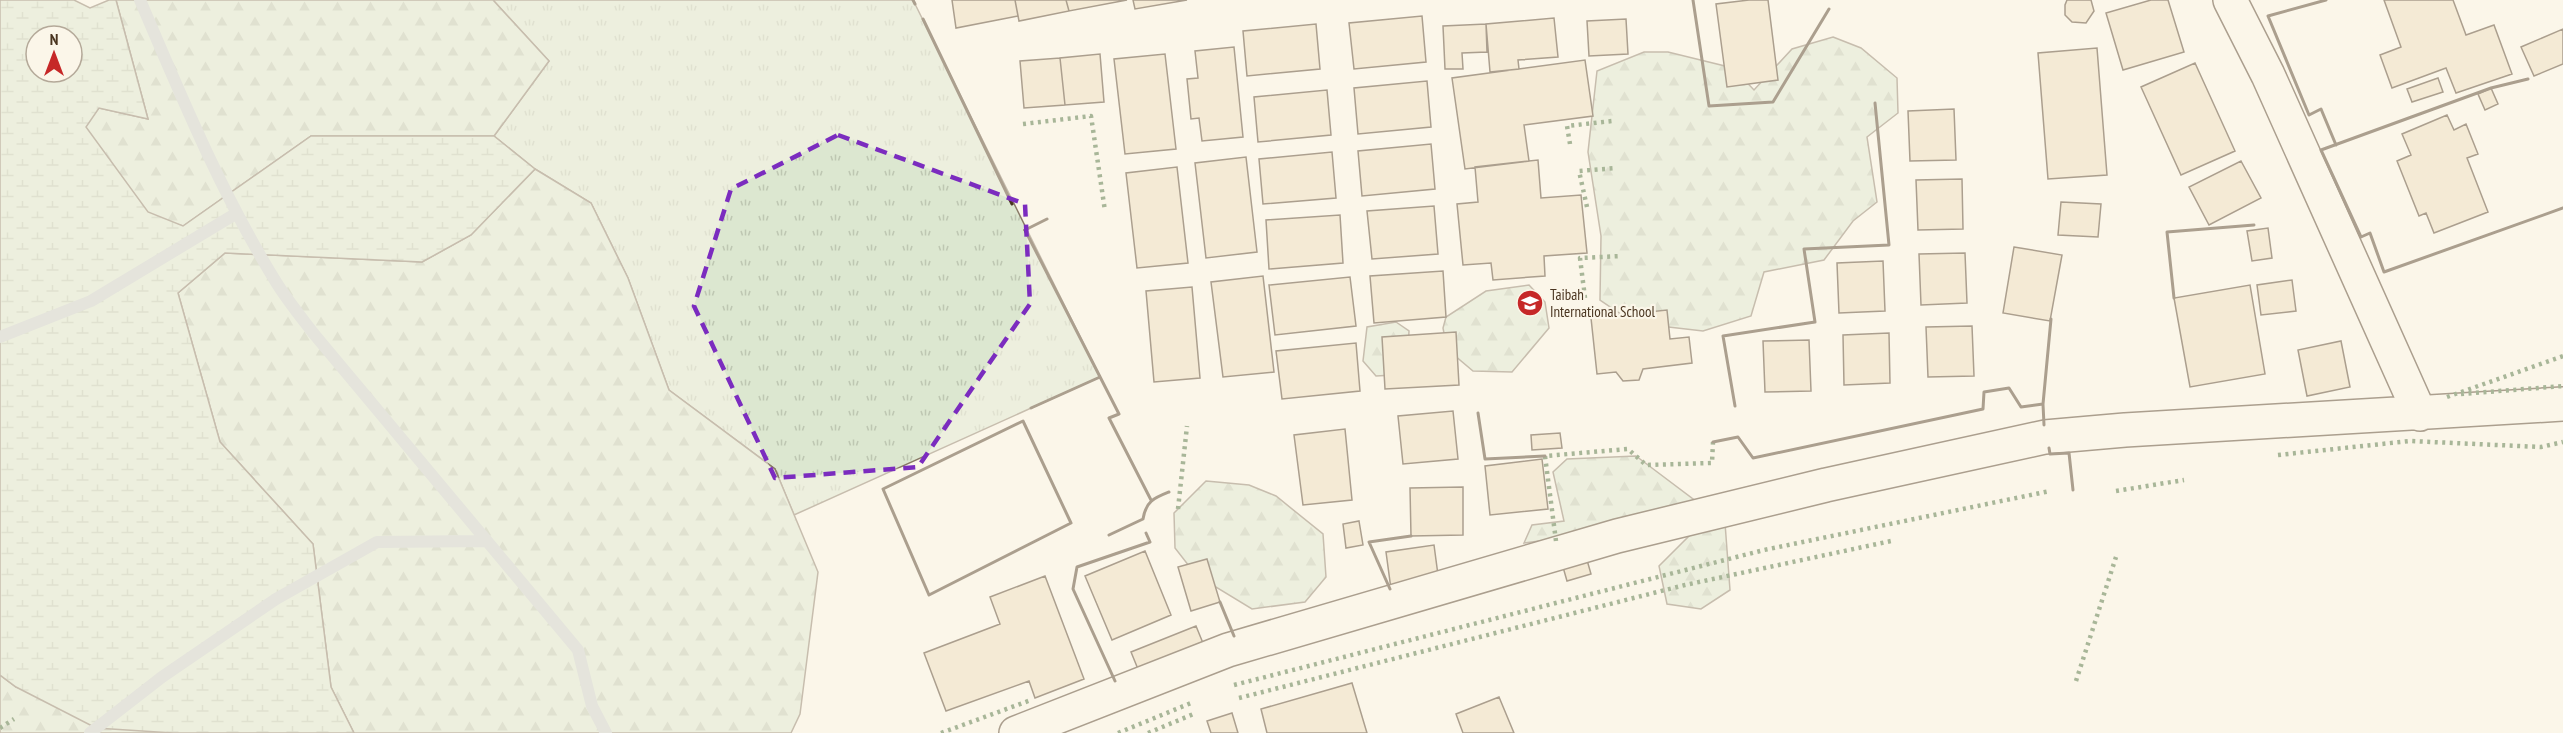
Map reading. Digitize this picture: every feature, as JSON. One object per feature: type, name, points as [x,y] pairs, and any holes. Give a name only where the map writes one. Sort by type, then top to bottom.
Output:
[{"type":"street","points":[[2230,0],[2268,75],[2420,414]]},
{"type":"street","points":[[1016,733],[1228,650],[1617,536],[1826,485],[2045,437],[2125,430],[2563,404]]},
{"type":"highlighted area","points":[[838,135],[1025,204],[1030,304],[918,467],[775,478],[694,306],[731,189]]},
{"type":"green space","points":[[0,0],[74,0],[90,8],[109,0],[116,0],[148,119],[99,108],[86,127],[148,212],[183,226],[311,136],[494,136],[535,169],[471,235],[422,262],[225,253],[178,293],[220,442],[313,544],[331,687],[354,733],[173,733],[96,728],[16,687],[0,675]]},
{"type":"green space","points":[[116,0],[493,0],[549,61],[494,136],[311,136],[183,226],[93,200],[62,151],[99,108],[148,119]]},
{"type":"green space","points":[[493,0],[913,0],[1100,377],[794,515],[775,469],[669,390],[628,278],[591,203],[535,169],[494,136],[549,61]]},
{"type":"green space","points":[[1833,37],[1861,48],[1897,78],[1898,113],[1867,137],[1877,202],[1853,221],[1824,260],[1764,272],[1751,316],[1703,331],[1634,323],[1600,300],[1601,236],[1588,152],[1597,71],[1644,52],[1668,52],[1733,68],[1754,90],[1792,49]]},
{"type":"green space","points":[[535,169],[591,203],[628,278],[669,390],[775,469],[818,572],[800,714],[791,733],[354,733],[331,687],[313,544],[220,442],[178,293],[225,253],[422,262],[471,235]]},
{"type":"green space","points":[[1529,285],[1545,302],[1549,328],[1512,372],[1473,371],[1447,349],[1443,328],[1446,317],[1486,291]]},
{"type":"green space","points":[[1396,322],[1409,331],[1408,352],[1393,375],[1376,376],[1363,361],[1367,327]]},
{"type":"green space","points":[[1636,456],[1725,523],[1730,590],[1701,609],[1667,604],[1659,566],[1694,531],[1585,535],[1524,543],[1532,525],[1564,521],[1553,472],[1567,459]]},
{"type":"green space","points":[[1206,481],[1249,485],[1276,496],[1323,534],[1326,577],[1305,602],[1252,609],[1196,575],[1175,548],[1174,513]]},
{"type":"green space","points":[[0,675],[16,687],[173,733],[0,733]]},
{"type":"building","points":[[952,0],[1015,0],[1018,16],[956,28]]},
{"type":"building","points":[[1015,0],[1066,0],[1069,11],[1019,21]]},
{"type":"building","points":[[1066,0],[1127,0],[1069,11]]},
{"type":"building","points":[[1133,0],[1187,0],[1135,9]]},
{"type":"building","points":[[1768,0],[1778,80],[1727,87],[1716,4]]},
{"type":"building","points":[[2067,0],[2091,0],[2094,11],[2086,23],[2072,22],[2065,15]]},
{"type":"building","points":[[2151,0],[2168,0],[2184,52],[2123,70],[2106,13]]},
{"type":"building","points":[[2384,0],[2453,0],[2466,35],[2494,25],[2512,74],[2456,93],[2446,68],[2392,88],[2380,55],[2401,47]]},
{"type":"building","points":[[1422,16],[1426,62],[1354,69],[1349,23]]},
{"type":"building","points":[[1554,18],[1558,57],[1518,60],[1519,69],[1490,72],[1486,24]]},
{"type":"building","points":[[1626,19],[1628,54],[1589,56],[1587,21]]},
{"type":"building","points":[[1316,24],[1320,69],[1247,76],[1243,31]]},
{"type":"building","points":[[1486,24],[1487,52],[1462,53],[1463,69],[1445,69],[1443,26]]},
{"type":"building","points":[[2563,29],[2563,64],[2534,76],[2521,47]]},
{"type":"building","points":[[1234,47],[1243,137],[1202,141],[1199,118],[1191,119],[1187,79],[1198,78],[1195,51]]},
{"type":"building","points":[[2097,48],[2107,175],[2048,179],[2038,53]]},
{"type":"building","points":[[1100,54],[1104,102],[1065,105],[1060,58]]},
{"type":"building","points":[[1165,54],[1176,149],[1125,154],[1114,59]]},
{"type":"building","points":[[1060,58],[1065,105],[1024,108],[1020,61]]},
{"type":"building","points":[[1585,60],[1593,116],[1524,125],[1529,161],[1465,169],[1452,78]]},
{"type":"building","points":[[2195,63],[2235,151],[2181,175],[2141,87]]},
{"type":"building","points":[[2438,78],[2443,92],[2412,102],[2407,89]]},
{"type":"building","points":[[1427,81],[1431,127],[1358,134],[1354,88]]},
{"type":"building","points":[[2491,88],[2498,104],[2485,110],[2478,94]]},
{"type":"building","points":[[1327,90],[1331,135],[1258,142],[1254,97]]},
{"type":"building","points":[[1954,109],[1956,160],[1910,161],[1908,111]]},
{"type":"building","points":[[2447,115],[2454,130],[2466,124],[2478,154],[2467,158],[2488,212],[2434,233],[2426,213],[2419,216],[2397,161],[2411,155],[2402,134]]},
{"type":"building","points":[[1431,144],[1435,189],[1362,196],[1358,151]]},
{"type":"building","points":[[1332,152],[1336,198],[1263,204],[1259,159]]},
{"type":"building","points":[[1246,157],[1257,252],[1206,258],[1195,163]]},
{"type":"building","points":[[1538,160],[1541,198],[1581,195],[1587,253],[1544,256],[1545,276],[1493,280],[1491,263],[1463,265],[1457,204],[1478,202],[1475,167]]},
{"type":"building","points":[[2241,161],[2261,198],[2209,225],[2189,187]]},
{"type":"building","points":[[1177,167],[1188,263],[1137,268],[1126,173]]},
{"type":"building","points":[[1962,179],[1963,229],[1918,230],[1916,180]]},
{"type":"building","points":[[2061,202],[2101,204],[2098,237],[2058,235]]},
{"type":"building","points":[[1434,206],[1438,254],[1372,259],[1367,211]]},
{"type":"building","points":[[1340,215],[1343,263],[1269,269],[1266,220]]},
{"type":"building","points":[[2268,228],[2272,258],[2252,261],[2247,231]]},
{"type":"building","points":[[2014,247],[2062,255],[2050,321],[2003,313]]},
{"type":"building","points":[[1965,253],[1967,303],[1921,305],[1919,254]]},
{"type":"building","points":[[1883,261],[1885,311],[1839,313],[1837,263]]},
{"type":"building","points":[[1443,271],[1446,317],[1374,323],[1370,276]]},
{"type":"building","points":[[1263,276],[1274,372],[1223,377],[1211,282]]},
{"type":"building","points":[[1350,277],[1356,326],[1275,335],[1269,285]]},
{"type":"building","points":[[2292,280],[2296,311],[2261,315],[2257,285]]},
{"type":"building","points":[[2250,285],[2265,374],[2190,387],[2174,298]]},
{"type":"building","points":[[1192,287],[1200,378],[1154,382],[1146,291]]},
{"type":"building","points":[[1667,310],[1670,339],[1689,337],[1692,363],[1643,369],[1639,380],[1623,381],[1616,372],[1597,374],[1591,318]]},
{"type":"building","points":[[1972,326],[1974,376],[1928,377],[1926,327]]},
{"type":"building","points":[[1456,332],[1459,385],[1385,389],[1382,337]]},
{"type":"building","points":[[1889,333],[1890,383],[1844,385],[1843,335]]},
{"type":"building","points":[[1809,340],[1811,391],[1765,392],[1763,341]]},
{"type":"building","points":[[2341,341],[2350,387],[2307,396],[2298,350]]},
{"type":"building","points":[[1356,343],[1360,391],[1282,399],[1276,351]]},
{"type":"building","points":[[1453,411],[1458,459],[1403,464],[1398,416]]},
{"type":"building","points":[[1345,429],[1352,500],[1303,505],[1294,435]]},
{"type":"building","points":[[1560,433],[1562,448],[1532,450],[1531,435]]},
{"type":"building","points":[[1542,459],[1548,509],[1490,515],[1485,466]]},
{"type":"building","points":[[1463,487],[1463,535],[1411,536],[1410,488]]},
{"type":"building","points":[[1359,521],[1363,545],[1346,548],[1343,524]]},
{"type":"building","points":[[1434,545],[1438,575],[1391,589],[1386,552]]},
{"type":"building","points":[[1145,551],[1171,615],[1112,640],[1085,576]]},
{"type":"building","points":[[1207,559],[1220,602],[1191,611],[1178,567]]},
{"type":"building","points":[[1587,560],[1591,574],[1567,581],[1563,567]]},
{"type":"building","points":[[1045,576],[1084,679],[1035,698],[1029,681],[946,711],[924,653],[1000,624],[990,597]]},
{"type":"building","points":[[1196,626],[1205,648],[1140,674],[1131,652]]},
{"type":"building","points":[[1352,683],[1367,733],[1267,733],[1261,709]]},
{"type":"building","points":[[1499,697],[1514,733],[1463,733],[1456,714]]},
{"type":"building","points":[[1232,713],[1238,733],[1211,733],[1207,721]]},
{"type":"waterway","points":[[140,0],[220,179],[237,214],[280,289],[314,334],[578,650],[592,706],[606,733]]},
{"type":"waterway","points":[[0,337],[91,301],[237,213]]},
{"type":"waterway","points":[[90,733],[162,677],[276,599],[377,542],[487,541]]},
{"type":"hedge","points":[[1023,124],[1091,116],[1105,211]]},
{"type":"hedge","points":[[1570,144],[1567,126],[1612,121]]},
{"type":"hedge","points":[[1587,207],[1579,171],[1617,168]]},
{"type":"hedge","points":[[1585,298],[1580,258],[1622,256]]},
{"type":"hedge","points":[[2447,397],[2563,356]]},
{"type":"hedge","points":[[2461,394],[2563,386]]},
{"type":"hedge","points":[[1178,509],[1187,426]]},
{"type":"hedge","points":[[2278,455],[2410,441],[2541,447],[2563,442]]},
{"type":"hedge","points":[[1556,541],[1545,456],[1628,449],[1646,465],[1712,463],[1713,442]]},
{"type":"hedge","points":[[2116,491],[2184,480]]},
{"type":"hedge","points":[[1234,685],[1764,550],[2050,491]]},
{"type":"hedge","points":[[1239,698],[1685,585],[1891,541]]},
{"type":"hedge","points":[[2076,681],[2116,557]]},
{"type":"hedge","points":[[941,733],[1031,700]]},
{"type":"hedge","points":[[1118,733],[1191,703]]},
{"type":"hedge","points":[[1148,733],[1196,713]]},
{"type":"hedge","points":[[0,728],[14,719]]},
{"type":"wall","points":[[913,0],[915,4]]},
{"type":"wall","points":[[1693,0],[1709,106],[1773,102],[1829,9]]},
{"type":"wall","points":[[2326,0],[2268,16],[2309,115],[2321,109],[2336,145]]},
{"type":"wall","points":[[923,19],[1012,204]]},
{"type":"wall","points":[[2528,79],[2491,88],[2321,150],[2361,237],[2370,233],[2384,272],[2563,208]]},
{"type":"wall","points":[[1735,406],[1723,336],[1815,322],[1804,249],[1889,245],[1875,103]]},
{"type":"wall","points":[[1047,219],[1025,230],[1119,414],[1109,418],[1151,500]]},
{"type":"wall","points":[[2174,298],[2167,232],[2254,225]]},
{"type":"wall","points":[[1713,442],[1738,437],[1753,458],[1983,409],[1984,392],[2009,388],[2021,407],[2043,404],[2051,319]]},
{"type":"wall","points":[[1031,408],[1100,377]]},
{"type":"wall","points":[[2043,404],[2044,425]]},
{"type":"wall","points":[[1478,413],[1485,459],[1545,456]]},
{"type":"wall","points":[[1023,421],[1071,523],[929,595],[883,489],[1023,421]]},
{"type":"wall","points":[[2049,448],[2050,454],[2069,453],[2073,490]]},
{"type":"wall","points":[[1109,535],[1143,519],[1146,508],[1152,501],[1169,492]]},
{"type":"wall","points":[[1115,681],[1073,589],[1077,567],[1150,542],[1146,533]]},
{"type":"wall","points":[[1390,589],[1369,542],[1411,536]]},
{"type":"wall","points":[[1220,602],[1234,636]]},
{"type":"place","name":"Taibah International School","points":[[1530,303]]}]
